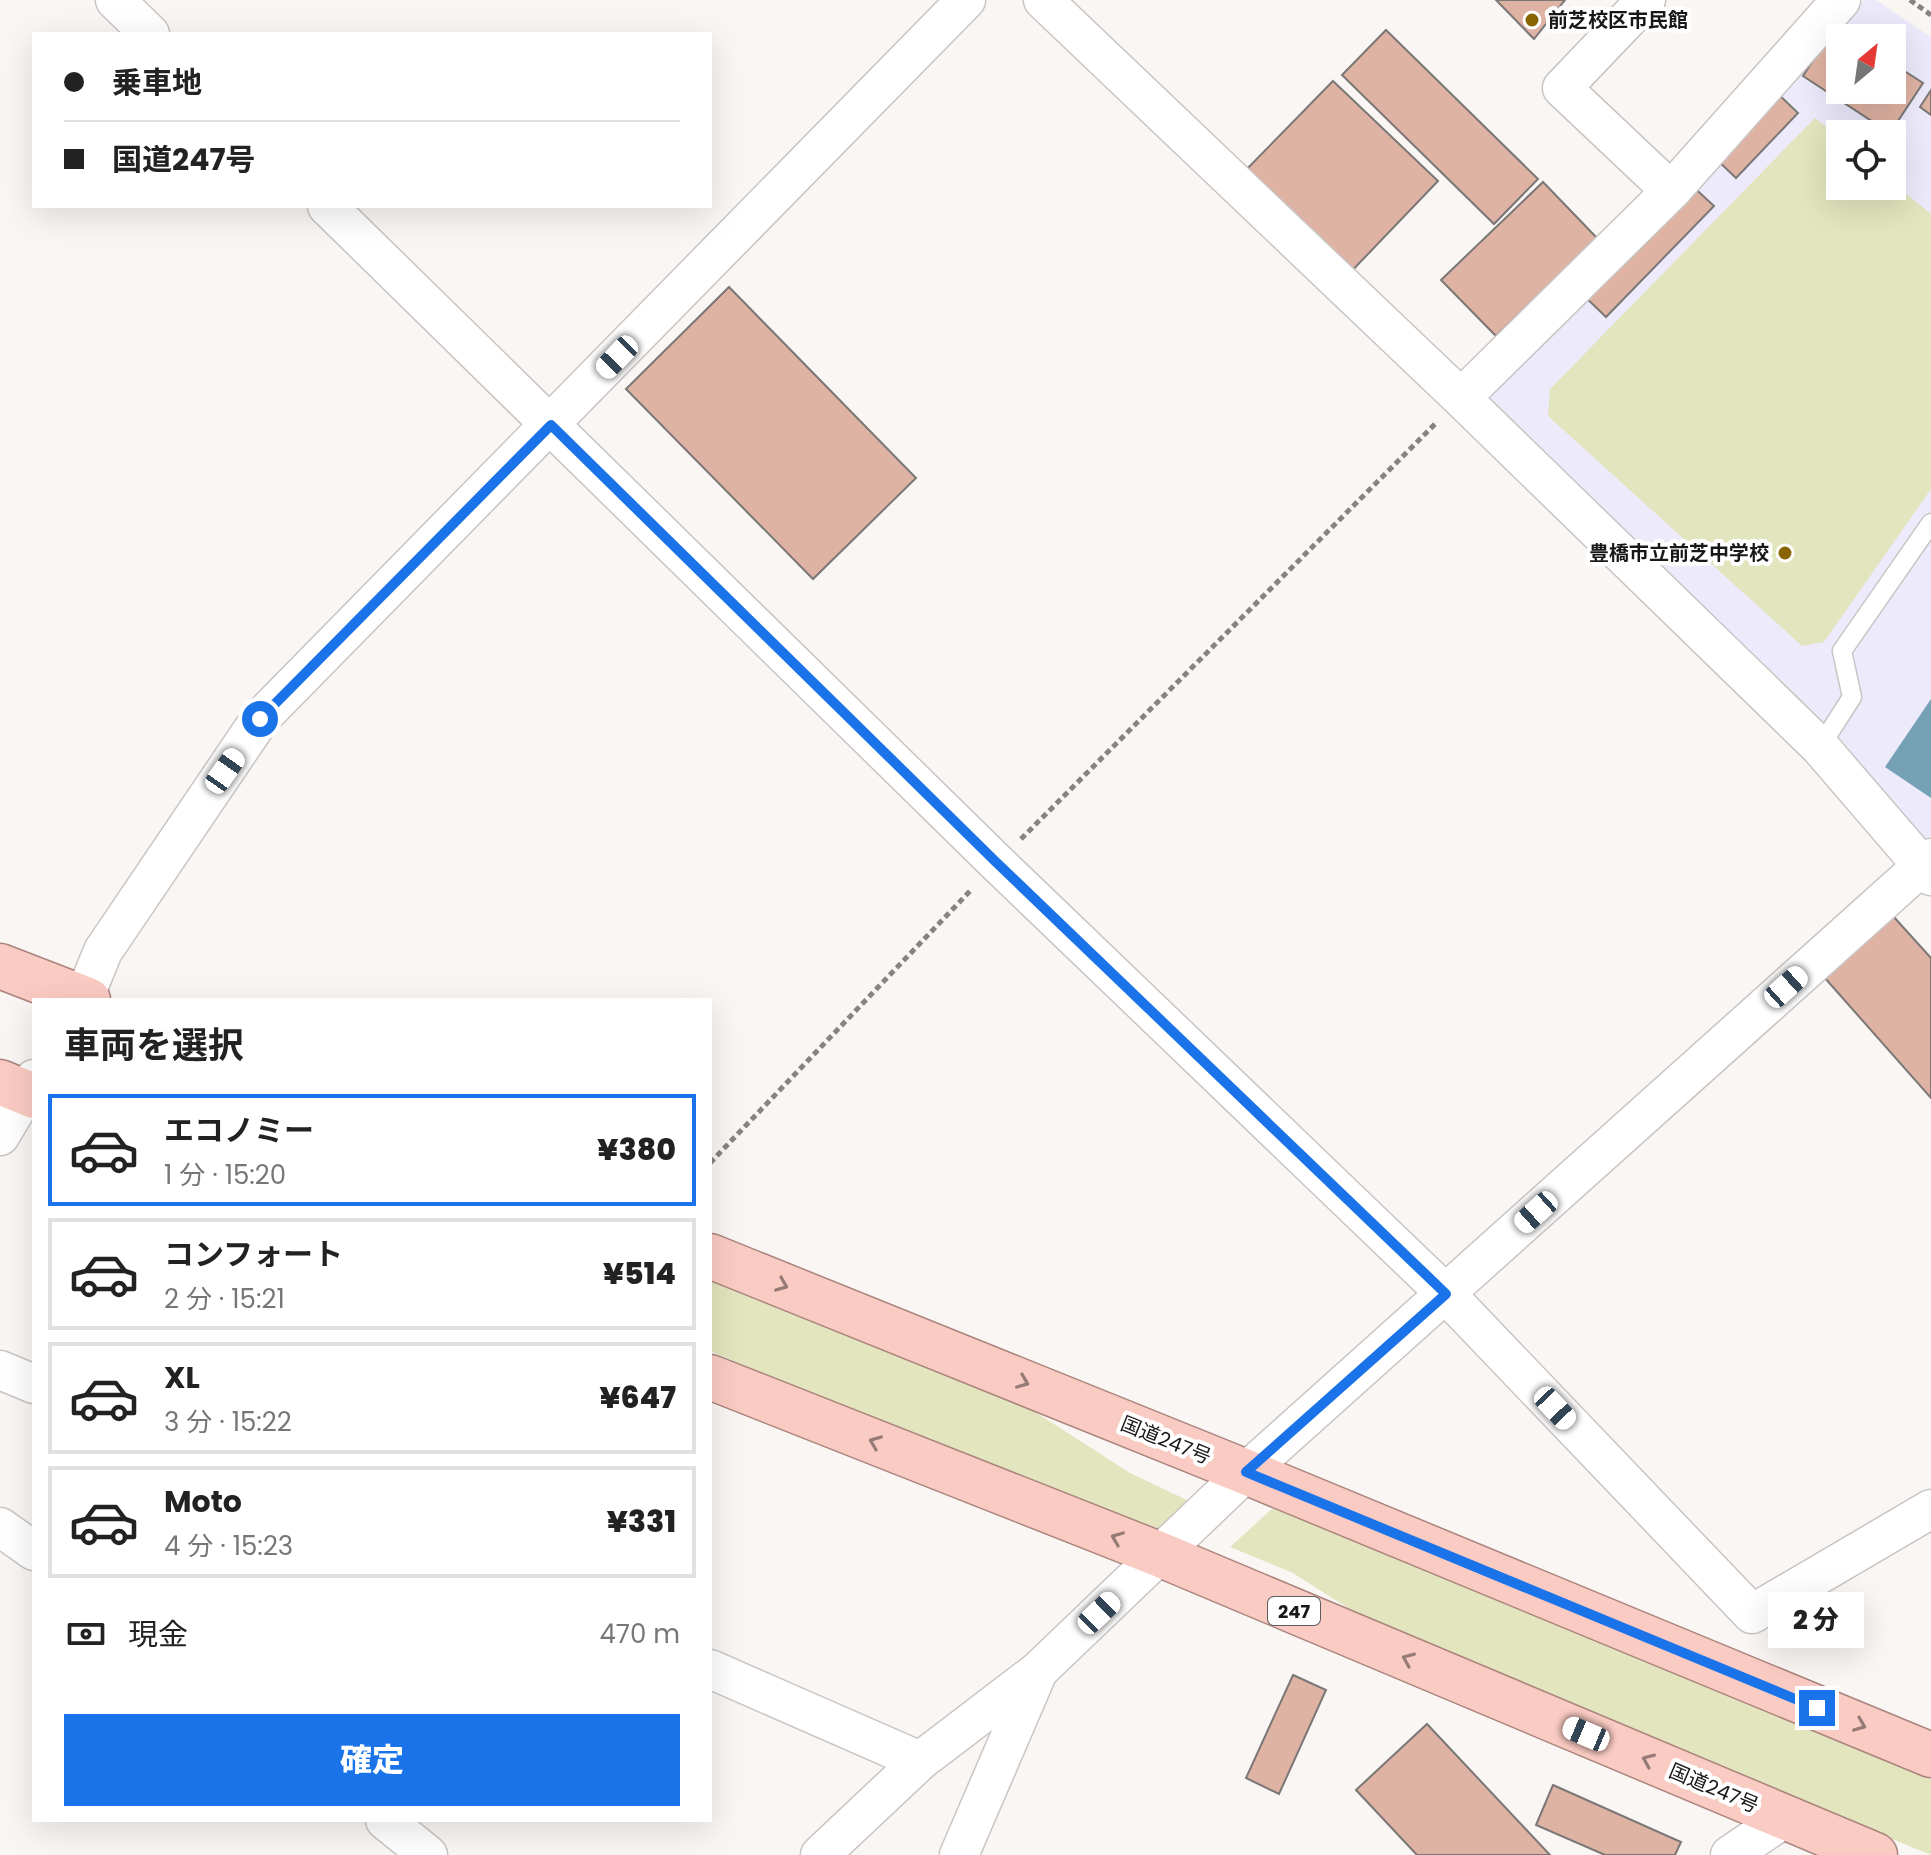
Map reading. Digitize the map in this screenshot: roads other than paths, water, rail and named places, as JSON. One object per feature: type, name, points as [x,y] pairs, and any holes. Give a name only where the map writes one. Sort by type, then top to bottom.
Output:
[{"type":"highway","points":[[0,966],[82,998]]},
{"type":"highway","name":"国道247号","points":[[712,1257],[1246,1472],[1931,1755]]},
{"type":"highway","name":"国道247号","points":[[712,1378],[1161,1555],[1875,1855]]},
{"type":"street","points":[[115,0],[148,32]]},
{"type":"street","points":[[85,998],[103,951],[260,719],[966,0]]},
{"type":"street","points":[[820,1855],[920,1761],[1038,1671],[1246,1472],[1928,866],[1820,747],[1461,398],[1043,0]]},
{"type":"street","points":[[1646,0],[1562,88],[1671,191]]},
{"type":"street","points":[[1461,398],[1671,191],[1841,0]]},
{"type":"street","points":[[329,208],[997,863],[1446,1294],[1752,1614],[1931,1509]]},
{"type":"street","points":[[0,1136],[23,1087]]},
{"type":"street","points":[[0,1370],[32,1383]]},
{"type":"street","points":[[0,1527],[32,1550]]},
{"type":"street","points":[[712,1670],[920,1761]]},
{"type":"street","points":[[959,1855],[1038,1671]]},
{"type":"street","points":[[1730,1855],[1785,1818]]},
{"type":"street","points":[[387,1822],[428,1855]]},
{"type":"lane","points":[[1820,747],[1852,697],[1842,651],[1931,523]]},
{"type":"water","points":[[1931,699],[1931,798],[1885,767]]},
{"type":"place","name":"前芝校区市民館","points":[[1532,20]]},
{"type":"place","name":"豊橋市立前芝中学校","points":[[1785,553]]}]
